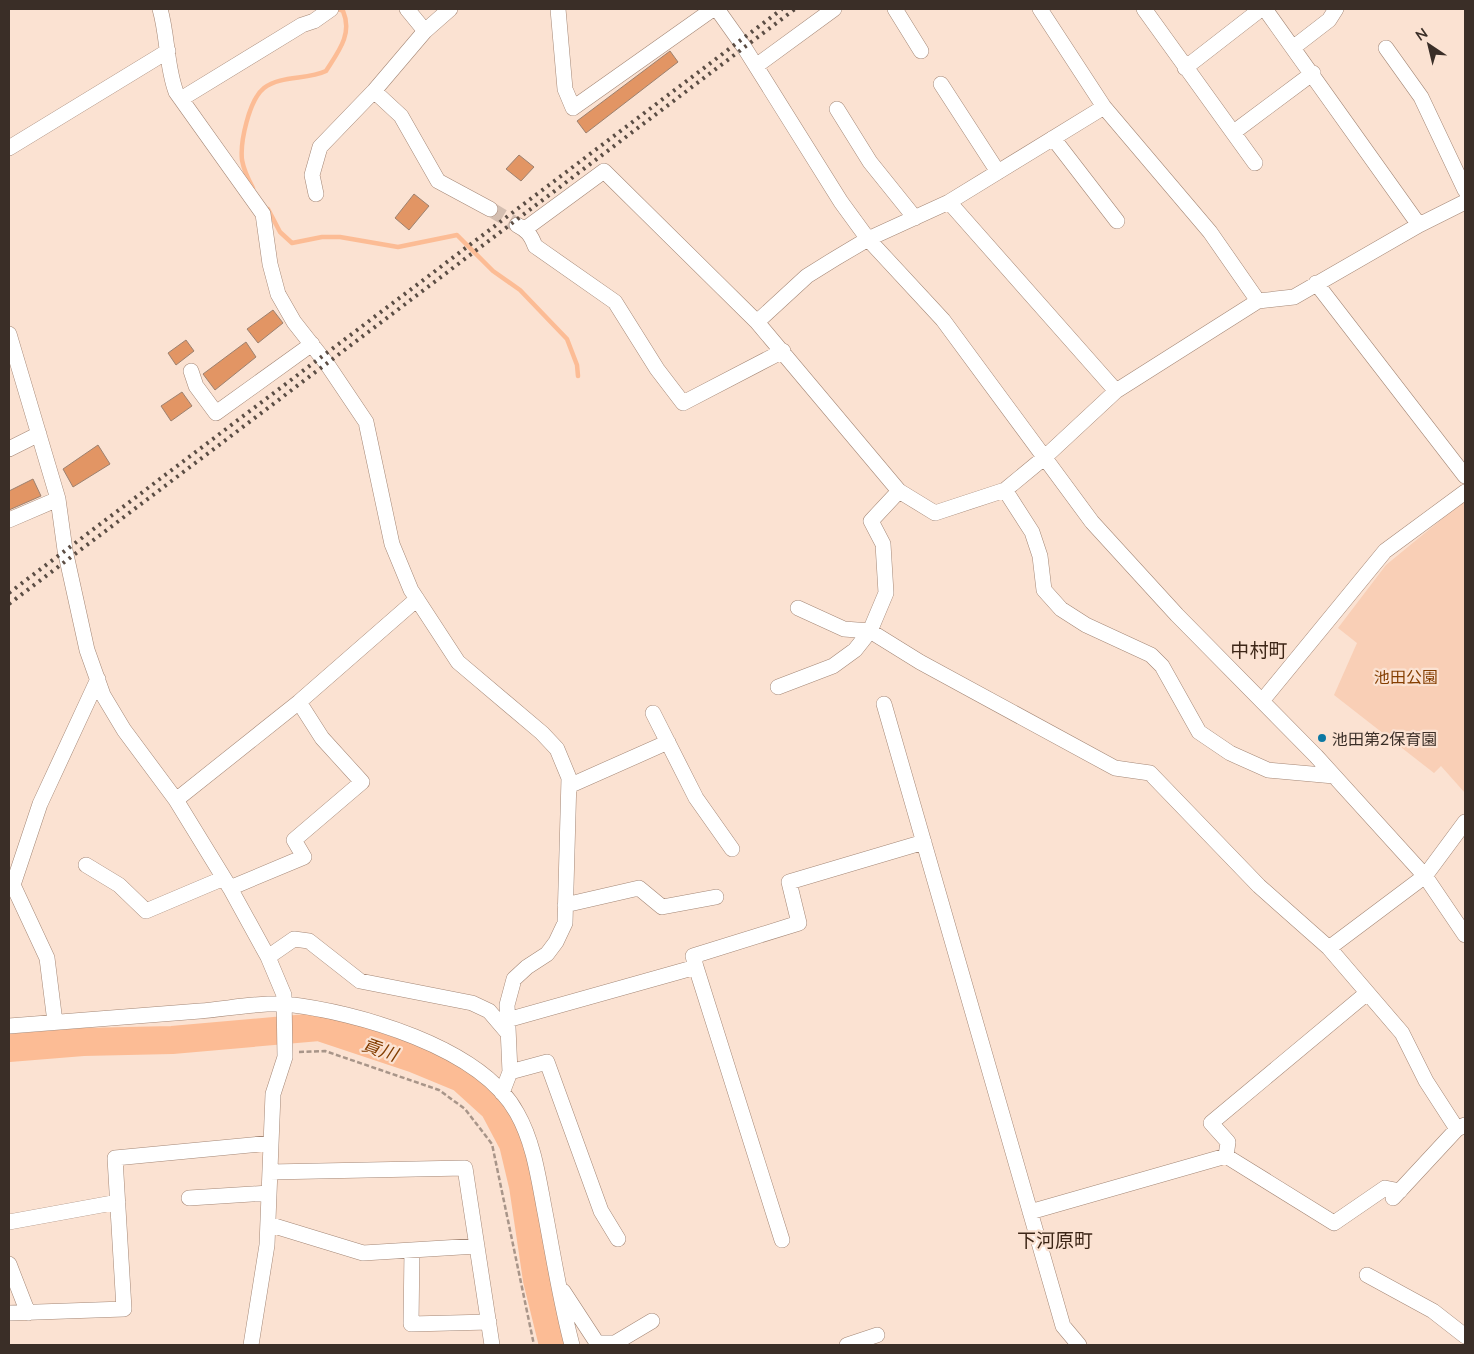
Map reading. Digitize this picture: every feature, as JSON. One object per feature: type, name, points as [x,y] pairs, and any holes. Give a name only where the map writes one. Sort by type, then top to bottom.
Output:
[{"type":"street","points":[[160,9],[168,51],[169,73],[181,99],[263,214],[270,264],[278,294],[294,322],[312,344],[366,422],[392,544],[417,599],[458,662],[542,733],[557,750],[569,778],[565,923],[556,942],[547,954],[526,966],[514,979],[507,1005],[510,1072],[502,1093]]},
{"type":"street","points":[[181,99],[302,25],[314,21],[331,9]]},
{"type":"street","points":[[407,9],[425,31]]},
{"type":"street","points":[[316,194],[312,175],[320,147],[374,91],[425,31],[450,9]]},
{"type":"street","points":[[558,9],[565,89],[573,108],[713,9]]},
{"type":"street","points":[[717,9],[756,66],[841,202],[868,239],[944,320],[1092,522],[1177,616],[1334,776],[1425,876],[1465,936]]},
{"type":"street","points":[[756,66],[834,9]]},
{"type":"street","points":[[895,9],[921,51]]},
{"type":"street","points":[[1040,9],[1104,107],[1210,232],[1258,301]]},
{"type":"street","points":[[1144,9],[1255,163]]},
{"type":"street","points":[[1185,68],[1261,9]]},
{"type":"street","points":[[1266,9],[1419,225]]},
{"type":"street","points":[[1294,47],[1329,20],[1336,9]]},
{"type":"street","points":[[1386,48],[1421,97],[1465,190]]},
{"type":"street","points":[[9,148],[168,51]]},
{"type":"street","points":[[1234,132],[1313,73]]},
{"type":"street","points":[[941,84],[998,172]]},
{"type":"street","points":[[374,91],[401,116],[438,181],[490,209]]},
{"type":"street","points":[[757,322],[807,276],[868,239],[949,202],[1104,107]]},
{"type":"street","points":[[836,109],[870,162],[915,218]]},
{"type":"street","points":[[1053,138],[1117,221]]},
{"type":"street","points":[[783,351],[683,403],[657,369],[615,302],[535,246],[532,236],[521,227],[604,171],[757,322],[783,351],[899,491],[935,512],[1005,490],[1045,457],[1116,391],[1258,301],[1294,297],[1419,225],[1465,202]]},
{"type":"street","points":[[949,202],[1116,391]]},
{"type":"street","points":[[1316,283],[1465,476]]},
{"type":"street","points":[[9,334],[58,499],[67,560],[87,650],[103,695],[124,730],[176,800],[227,883],[268,957],[284,994],[285,1057],[273,1094],[267,1245],[251,1345]]},
{"type":"street","points":[[191,371],[196,386],[216,413],[312,344]]},
{"type":"street","points":[[9,449],[39,434]]},
{"type":"street","points":[[1005,490],[1032,532],[1040,556],[1044,590],[1061,609],[1086,625],[1151,655],[1162,666],[1199,732],[1230,753],[1268,770],[1334,776]]},
{"type":"street","points":[[778,687],[833,666],[855,650],[870,631],[886,592],[882,544],[871,521],[899,491]]},
{"type":"street","points":[[1262,701],[1385,551],[1465,492]]},
{"type":"street","points":[[9,520],[58,499]]},
{"type":"street","points":[[176,800],[299,702],[417,599]]},
{"type":"street","points":[[798,608],[844,629],[870,631],[920,662],[1115,768],[1150,772],[1259,886],[1329,948],[1402,1033],[1426,1081],[1461,1127],[1396,1195],[1385,1188],[1334,1223],[1226,1156],[1030,1212]]},
{"type":"street","points":[[55,1022],[46,958],[11,888],[40,804],[98,679]]},
{"type":"street","points":[[86,864],[119,885],[146,911],[304,857],[294,840],[362,782],[322,738],[299,702]]},
{"type":"street","points":[[884,704],[1063,1326],[1079,1345]]},
{"type":"street","points":[[653,713],[696,798],[732,849]]},
{"type":"street","points":[[569,786],[668,742]]},
{"type":"street","points":[[1329,948],[1425,876],[1465,822]]},
{"type":"street","points":[[782,1240],[693,956],[799,923],[789,882],[924,842]]},
{"type":"street","points":[[565,906],[639,888],[662,907],[716,897]]},
{"type":"street","points":[[268,957],[294,939],[309,941],[360,981],[472,1003],[489,1011],[507,1026]]},
{"type":"street","points":[[507,1026],[696,967]]},
{"type":"street","points":[[1226,1156],[1228,1142],[1211,1123],[1367,993]]},
{"type":"street","points":[[9,1026],[285,1008],[341,1014],[400,1031],[452,1053],[489,1080],[502,1093],[516,1111],[526,1131],[538,1175],[558,1283],[572,1345]]},
{"type":"street","points":[[510,1072],[547,1062],[601,1211],[618,1240]]},
{"type":"street","points":[[9,1313],[124,1309],[115,1158],[271,1143]]},
{"type":"street","points":[[270,1172],[464,1168],[492,1345]]},
{"type":"street","points":[[189,1198],[269,1193]]},
{"type":"street","points":[[9,1222],[118,1202]]},
{"type":"street","points":[[268,1224],[363,1253],[477,1246]]},
{"type":"street","points":[[412,1250],[411,1324],[488,1322]]},
{"type":"street","points":[[9,1264],[28,1312]]},
{"type":"street","points":[[1367,1275],[1433,1311],[1465,1336]]},
{"type":"street","points":[[558,1283],[597,1343],[615,1344],[652,1321]]},
{"type":"street","points":[[847,1345],[877,1335]]},
{"type":"green space","name":"池田公園","points":[[1465,500],[1465,793],[1441,766],[1434,773],[1334,695],[1357,643],[1338,628],[1386,565]]},
{"type":"building","points":[[670,51],[678,62],[586,133],[577,121]]},
{"type":"building","points":[[519,155],[534,167],[521,181],[506,169]]},
{"type":"building","points":[[414,194],[429,206],[409,230],[395,218]]},
{"type":"building","points":[[273,310],[283,323],[258,343],[247,329]]},
{"type":"building","points":[[186,340],[194,351],[176,365],[168,353]]},
{"type":"building","points":[[246,342],[256,357],[215,390],[203,374]]},
{"type":"building","points":[[182,392],[192,406],[171,421],[161,406]]},
{"type":"building","points":[[98,445],[110,464],[73,487],[63,469]]},
{"type":"building","points":[[33,479],[41,496],[9,510],[9,491]]},
{"type":"waterway","points":[[253,188],[242,160],[242,143],[254,102],[264,88],[271,84],[326,71],[343,43],[345,35],[346,19],[343,11],[338,9]]},
{"type":"waterway","points":[[268,209],[280,232],[292,243],[322,237],[340,237],[398,247],[457,235],[493,271],[520,290],[567,339],[577,365],[578,376]]},
{"type":"waterway","name":"貢川","points":[[9,1048],[83,1042],[172,1040],[319,1027],[415,1059],[461,1078],[494,1108],[513,1144],[523,1186],[537,1280],[553,1345]]},
{"type":"tunnel","points":[[490,209],[517,225]]},
{"type":"railway","points":[[9,593],[782,9]]},
{"type":"railway","points":[[9,604],[795,9]]},
{"type":"place","name":"池田第2保育園","points":[[1322,738]]},
{"type":"district","name":"中村町","points":[[1259,649]]},
{"type":"district","name":"下河原町","points":[[1055,1239]]}]
